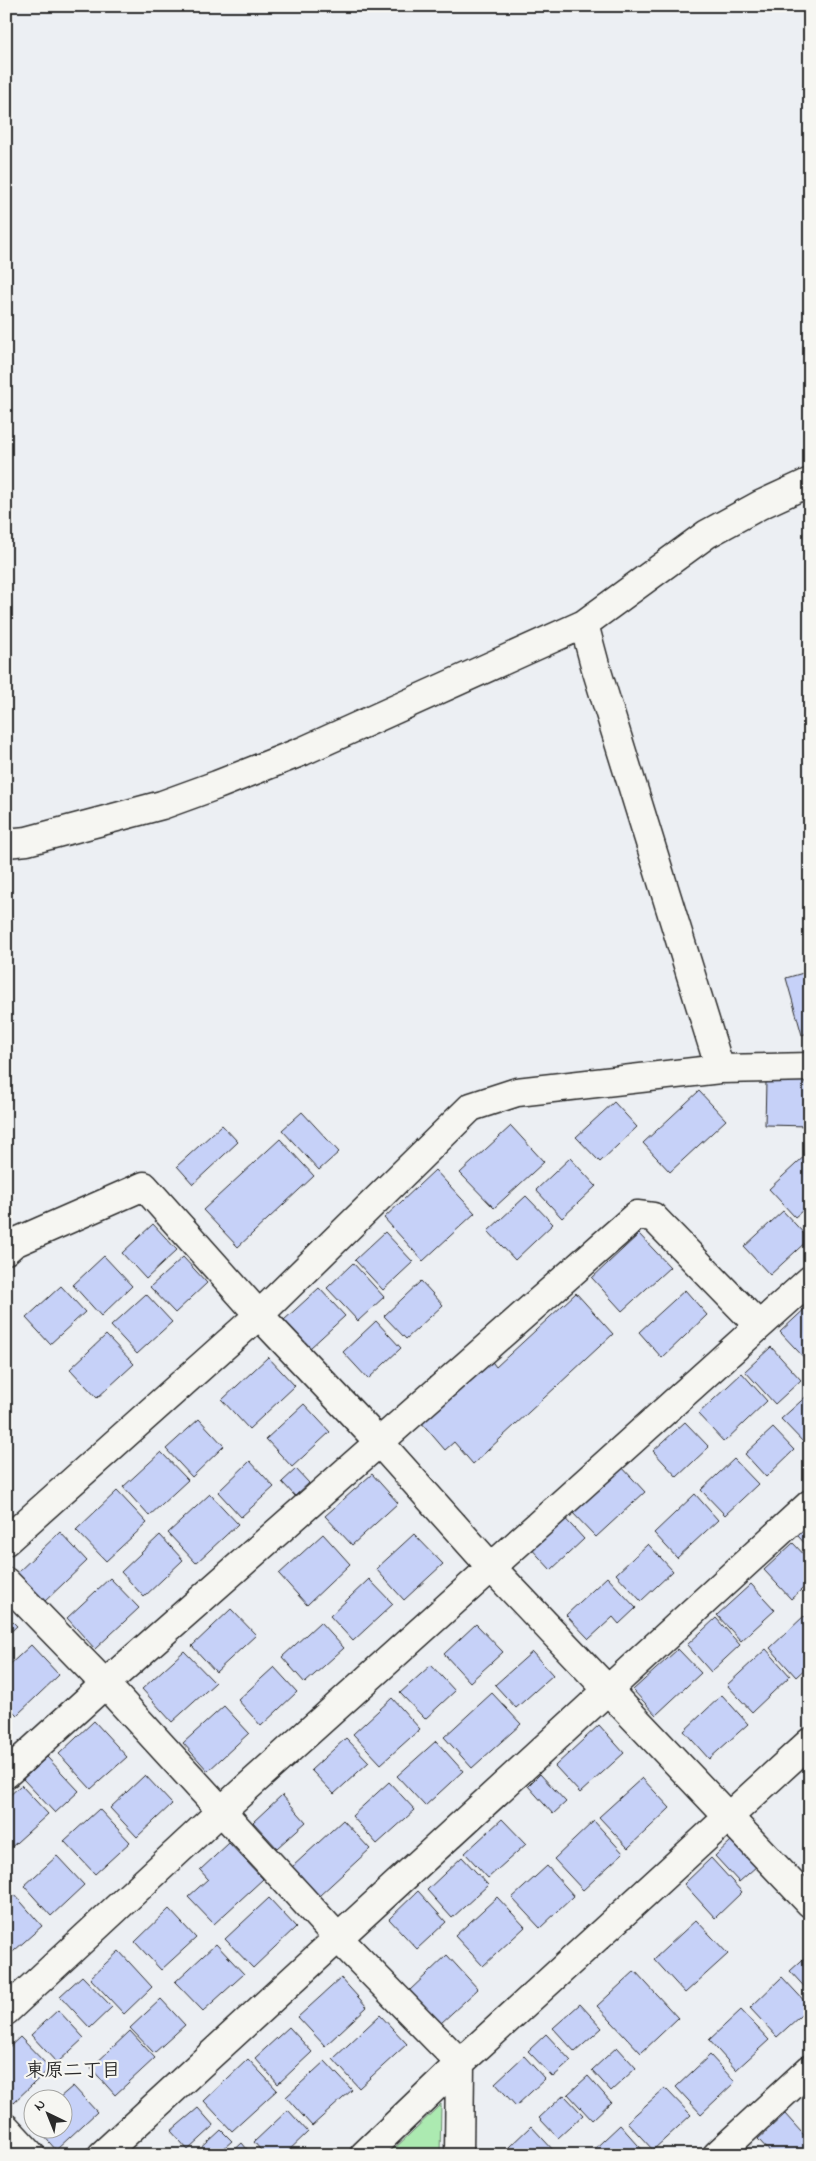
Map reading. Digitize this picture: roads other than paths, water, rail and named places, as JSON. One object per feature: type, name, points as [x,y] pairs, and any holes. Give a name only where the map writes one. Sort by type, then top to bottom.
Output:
[{"type":"street","points":[[6,843],[28,841],[162,806],[303,751],[584,624],[707,534],[760,505],[810,482]]},
{"type":"street","points":[[584,624],[594,665],[720,1070]]},
{"type":"street","points":[[6,1541],[259,1315],[471,1107],[517,1092],[720,1070],[810,1066]]},
{"type":"street","points":[[6,1250],[14,1242],[144,1186],[259,1315],[380,1443],[491,1567],[608,1688],[810,1903]]},
{"type":"street","points":[[6,1774],[105,1684],[637,1215],[653,1218],[759,1326]]},
{"type":"street","points":[[6,2011],[221,1811],[810,1280]]},
{"type":"street","points":[[102,2155],[810,1504]]},
{"type":"street","points":[[6,1582],[105,1684],[338,1938],[460,2063],[459,2155]]},
{"type":"street","points":[[364,2155],[460,2063],[810,1742]]},
{"type":"street","points":[[717,2155],[810,2069]]},
{"type":"street","points":[[6,2128],[31,2155]]},
{"type":"district","name":"東原二丁目","points":[[73,2071]]}]
